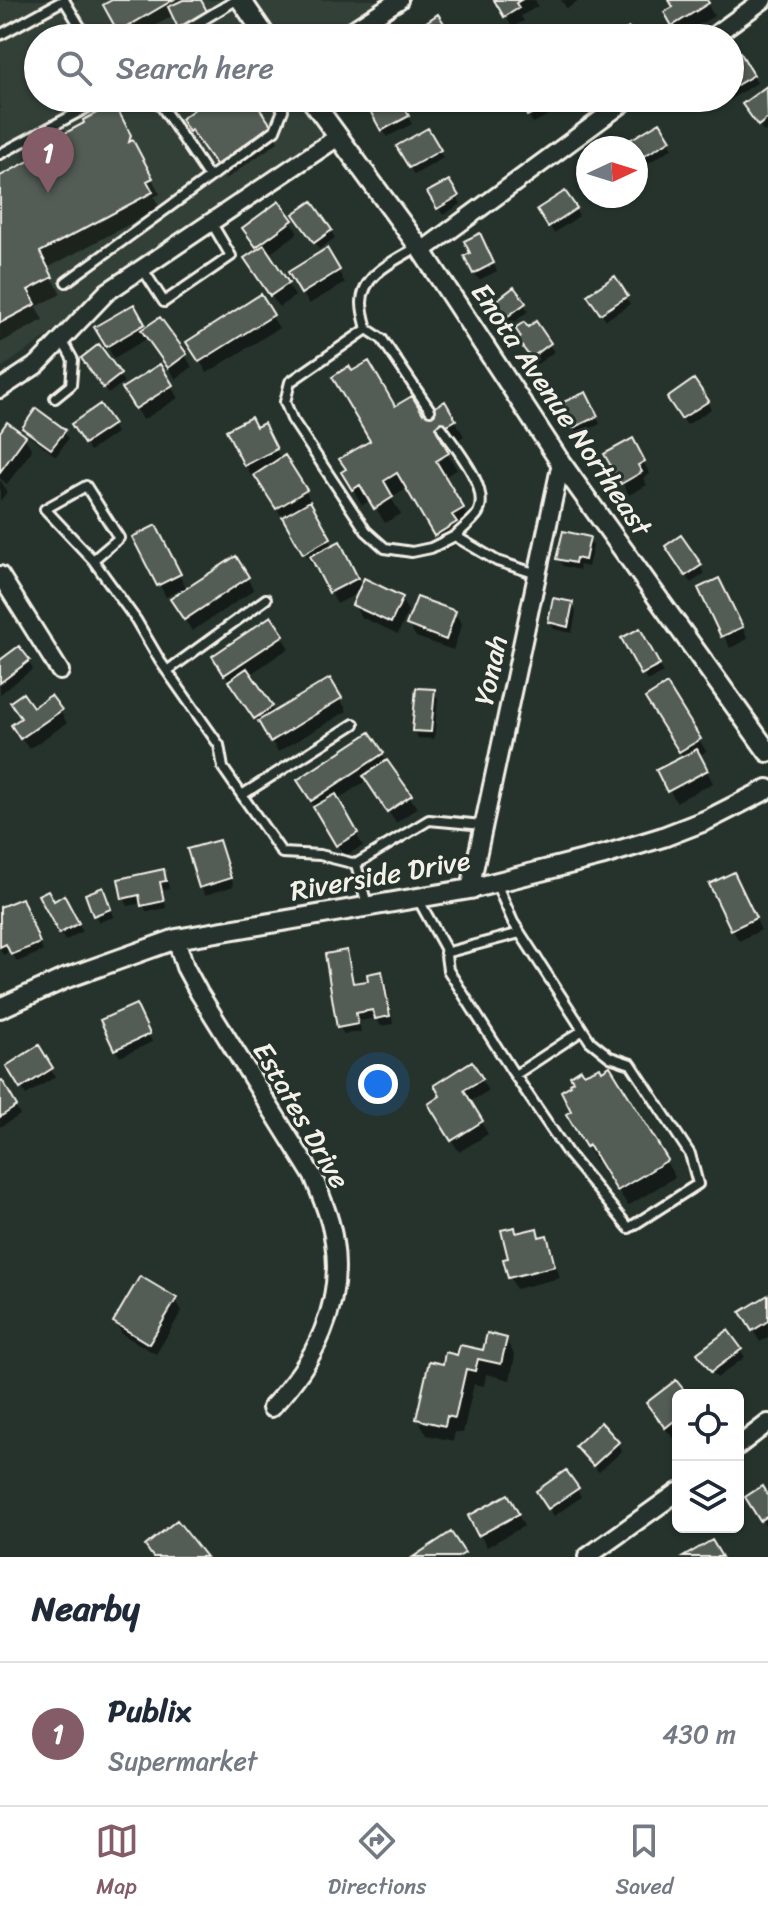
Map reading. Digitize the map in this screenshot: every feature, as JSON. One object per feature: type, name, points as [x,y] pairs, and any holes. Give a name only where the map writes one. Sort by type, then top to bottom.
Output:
[{"type":"street","points":[[239,0],[256,24]]},
{"type":"street","points":[[362,24],[399,0]]},
{"type":"street","points":[[732,24],[762,4]]},
{"type":"street","name":"Enota Avenue Northeast","points":[[320,112],[420,249],[561,463],[768,752]]},
{"type":"street","points":[[420,249],[611,112]]},
{"type":"street","points":[[0,389],[38,364],[107,292],[338,137]]},
{"type":"street","name":"Yonah","points":[[470,889],[561,463]]},
{"type":"street","points":[[0,575],[60,671]]},
{"type":"street","name":"Riverside Drive","points":[[0,1008],[64,979],[176,939],[470,889],[604,855],[707,820],[768,789]]},
{"type":"street","name":"Estates Drive","points":[[176,939],[185,967],[199,993],[314,1178],[327,1210],[334,1242],[336,1273],[332,1305],[321,1340],[290,1388],[271,1408]]},
{"type":"street","points":[[744,1441],[768,1423]]},
{"type":"street","points":[[587,1557],[672,1496]]},
{"type":"lane","points":[[0,35],[64,0],[79,24]]},
{"type":"lane","points":[[197,24],[239,0]]},
{"type":"lane","points":[[0,154],[79,112]]},
{"type":"lane","points":[[166,112],[209,177]]},
{"type":"lane","points":[[66,282],[275,130],[282,112]]},
{"type":"lane","points":[[142,268],[164,302],[231,256],[210,222]]},
{"type":"lane","points":[[420,249],[374,274],[365,289],[362,303],[367,329],[382,339],[430,410]]},
{"type":"lane","points":[[367,329],[290,382],[285,402],[292,419],[366,531],[385,548],[412,552],[431,548],[455,536],[477,514],[482,498],[478,483],[442,428]]},
{"type":"lane","points":[[55,398],[71,385],[73,360],[62,339]]},
{"type":"lane","points":[[93,560],[119,538],[86,486],[45,509],[93,560],[136,620],[219,745],[223,768],[282,853],[320,855],[356,864],[429,820],[484,825]]},
{"type":"lane","points":[[455,536],[497,561],[537,574]]},
{"type":"lane","points":[[167,671],[266,599]]},
{"type":"lane","points":[[242,795],[354,724]]},
{"type":"lane","points":[[356,864],[367,906]]},
{"type":"lane","points":[[418,897],[445,948],[448,970],[569,1155],[629,1228],[698,1184],[690,1154],[631,1064],[610,1057],[590,1041],[513,922],[496,882]]},
{"type":"lane","points":[[445,953],[520,933]]},
{"type":"lane","points":[[515,1075],[583,1030]]},
{"type":"shaded area","points":[[0,0],[409,0],[372,24],[24,24],[24,112],[326,112],[340,133],[0,369]]},
{"type":"building","points":[[112,0],[173,0],[132,24],[114,24],[103,5]]},
{"type":"building","points":[[183,0],[201,0],[208,13],[186,24],[176,24],[168,7]]},
{"type":"building","points":[[494,0],[521,0],[516,3],[519,8],[504,17]]},
{"type":"building","points":[[669,0],[707,0],[709,3],[675,24],[671,24],[664,12],[673,7]]},
{"type":"building","points":[[438,14],[444,24],[423,24]]},
{"type":"building","points":[[744,59],[754,75],[744,81]]},
{"type":"building","points":[[767,86],[768,118],[758,126],[744,103]]},
{"type":"building","points":[[98,112],[119,112],[131,135],[129,142],[133,140],[153,178],[147,181],[153,192],[40,252],[53,277],[28,290],[36,304],[0,323],[0,176],[44,153],[41,146],[84,123],[83,120]]},
{"type":"building","points":[[191,112],[262,112],[271,125],[216,165],[181,119]]},
{"type":"building","points":[[371,112],[407,112],[409,116],[381,131]]},
{"type":"building","points":[[660,122],[671,140],[648,154],[648,136],[636,136]]},
{"type":"building","points":[[428,128],[441,150],[409,168],[396,146]]},
{"type":"building","points":[[449,180],[459,196],[437,209],[427,192]]},
{"type":"building","points":[[565,191],[577,208],[548,227],[537,209]]},
{"type":"building","points":[[279,201],[293,220],[256,247],[242,228]]},
{"type":"building","points":[[312,201],[332,230],[314,243],[293,214]]},
{"type":"building","points":[[480,233],[494,263],[473,274],[464,256],[470,253],[464,241]]},
{"type":"building","points":[[264,245],[289,283],[270,296],[244,258]]},
{"type":"building","points":[[327,248],[340,270],[301,294],[288,272]]},
{"type":"building","points":[[615,276],[628,296],[600,314],[587,295]]},
{"type":"building","points":[[514,287],[526,303],[500,322],[488,307]]},
{"type":"building","points":[[261,294],[274,315],[199,362],[186,342]]},
{"type":"building","points":[[134,304],[145,324],[106,347],[94,327]]},
{"type":"building","points":[[160,317],[187,354],[168,368],[141,330]]},
{"type":"building","points":[[536,321],[551,343],[531,358],[517,340],[521,337],[515,328],[524,322],[528,327]]},
{"type":"building","points":[[99,344],[121,374],[103,388],[81,358]]},
{"type":"building","points":[[369,361],[395,406],[412,396],[423,414],[445,401],[456,420],[437,431],[449,453],[436,461],[464,508],[452,515],[457,522],[434,536],[397,473],[384,481],[393,497],[374,509],[360,485],[352,490],[341,472],[346,469],[339,459],[370,441],[332,377],[349,366],[352,371]]},
{"type":"building","points":[[160,364],[173,385],[135,409],[122,388]]},
{"type":"building","points":[[694,379],[709,401],[681,419],[667,398]]},
{"type":"building","points":[[586,392],[598,416],[573,428],[561,403]]},
{"type":"building","points":[[100,404],[114,424],[84,444],[71,424]]},
{"type":"building","points":[[36,408],[66,430],[51,449],[22,428]]},
{"type":"building","points":[[251,417],[256,427],[264,423],[277,449],[244,466],[226,430]]},
{"type":"building","points":[[7,422],[26,436],[0,472],[0,432]]},
{"type":"building","points":[[633,438],[645,461],[638,465],[642,472],[621,484],[604,454]]},
{"type":"building","points":[[285,455],[307,490],[276,509],[254,475]]},
{"type":"building","points":[[310,501],[331,538],[303,554],[282,517]]},
{"type":"building","points":[[156,525],[181,574],[157,586],[132,537]]},
{"type":"building","points":[[563,531],[590,537],[585,560],[576,558],[575,563],[556,559]]},
{"type":"building","points":[[681,535],[702,565],[685,576],[665,546]]},
{"type":"building","points":[[340,541],[358,578],[329,593],[310,556]]},
{"type":"building","points":[[236,556],[249,577],[184,620],[170,599]]},
{"type":"building","points":[[364,578],[403,597],[391,623],[352,605]]},
{"type":"building","points":[[719,578],[743,627],[721,637],[698,588]]},
{"type":"building","points":[[417,597],[456,611],[446,640],[406,625]]},
{"type":"building","points":[[553,598],[573,602],[568,627],[548,622]]},
{"type":"building","points":[[271,616],[284,635],[224,675],[212,656]]},
{"type":"building","points":[[640,628],[660,665],[641,675],[621,638]]},
{"type":"building","points":[[19,646],[30,660],[0,683],[0,660]]},
{"type":"building","points":[[247,668],[273,706],[254,719],[228,681]]},
{"type":"building","points":[[330,678],[342,698],[270,742],[258,721]]},
{"type":"building","points":[[667,684],[701,739],[679,752],[645,698]]},
{"type":"building","points":[[416,688],[435,689],[431,732],[412,731]]},
{"type":"building","points":[[23,693],[33,707],[51,695],[62,710],[20,739],[11,725],[21,718],[10,702]]},
{"type":"building","points":[[370,732],[384,753],[311,801],[297,780]]},
{"type":"building","points":[[697,749],[708,770],[667,792],[656,770]]},
{"type":"building","points":[[387,760],[412,795],[387,812],[363,776]]},
{"type":"building","points":[[336,794],[358,833],[336,846],[313,807]]},
{"type":"building","points":[[219,840],[231,878],[199,888],[187,849]]},
{"type":"building","points":[[164,869],[166,881],[160,882],[164,901],[141,906],[139,895],[122,899],[118,879]]},
{"type":"building","points":[[734,872],[756,918],[731,930],[709,884]]},
{"type":"building","points":[[103,887],[111,909],[93,916],[85,894]]},
{"type":"building","points":[[48,890],[54,901],[64,895],[79,923],[59,934],[38,895]]},
{"type":"building","points":[[22,898],[40,943],[11,955],[6,944],[0,947],[0,907]]},
{"type":"building","points":[[347,950],[353,983],[368,981],[367,974],[382,971],[390,1016],[375,1019],[373,1010],[356,1013],[358,1024],[337,1028],[325,954]]},
{"type":"building","points":[[136,1004],[150,1034],[114,1050],[100,1020]]},
{"type":"building","points":[[39,1045],[53,1068],[20,1089],[6,1066]]},
{"type":"building","points":[[472,1061],[483,1079],[464,1090],[483,1121],[451,1141],[428,1104],[440,1096],[434,1085]]},
{"type":"building","points":[[610,1066],[668,1160],[617,1191],[566,1114],[571,1111],[561,1091],[571,1085],[573,1081],[570,1076],[581,1069],[584,1074],[600,1067],[602,1071]]},
{"type":"building","points":[[0,1081],[17,1106],[0,1117]]},
{"type":"building","points":[[515,1227],[516,1233],[537,1228],[539,1237],[547,1235],[555,1266],[508,1278],[503,1259],[508,1258],[501,1230]]},
{"type":"building","points":[[140,1276],[177,1298],[149,1344],[113,1322]]},
{"type":"building","points":[[768,1295],[768,1321],[752,1331],[740,1312]]},
{"type":"building","points":[[728,1330],[742,1349],[711,1372],[697,1353]]},
{"type":"building","points":[[487,1333],[507,1338],[501,1364],[478,1359],[475,1371],[466,1369],[455,1418],[447,1416],[445,1426],[416,1419],[429,1361],[443,1364],[445,1352],[457,1355],[460,1345],[483,1350]]},
{"type":"building","points":[[676,1380],[683,1389],[672,1389],[672,1423],[665,1428],[646,1403]]},
{"type":"building","points":[[601,1422],[619,1442],[593,1466],[575,1446]]},
{"type":"building","points":[[566,1470],[579,1488],[548,1509],[536,1491]]},
{"type":"building","points":[[762,1486],[768,1496],[768,1516],[760,1521],[745,1497]]},
{"type":"building","points":[[508,1494],[519,1514],[478,1536],[468,1516]]},
{"type":"building","points":[[177,1520],[206,1557],[153,1557],[145,1546]]},
{"type":"building","points":[[451,1532],[465,1553],[458,1557],[413,1557]]},
{"type":"building","points":[[712,1540],[722,1557],[683,1557]]},
{"type":"place","name":"Publix","points":[[48,193]]}]
